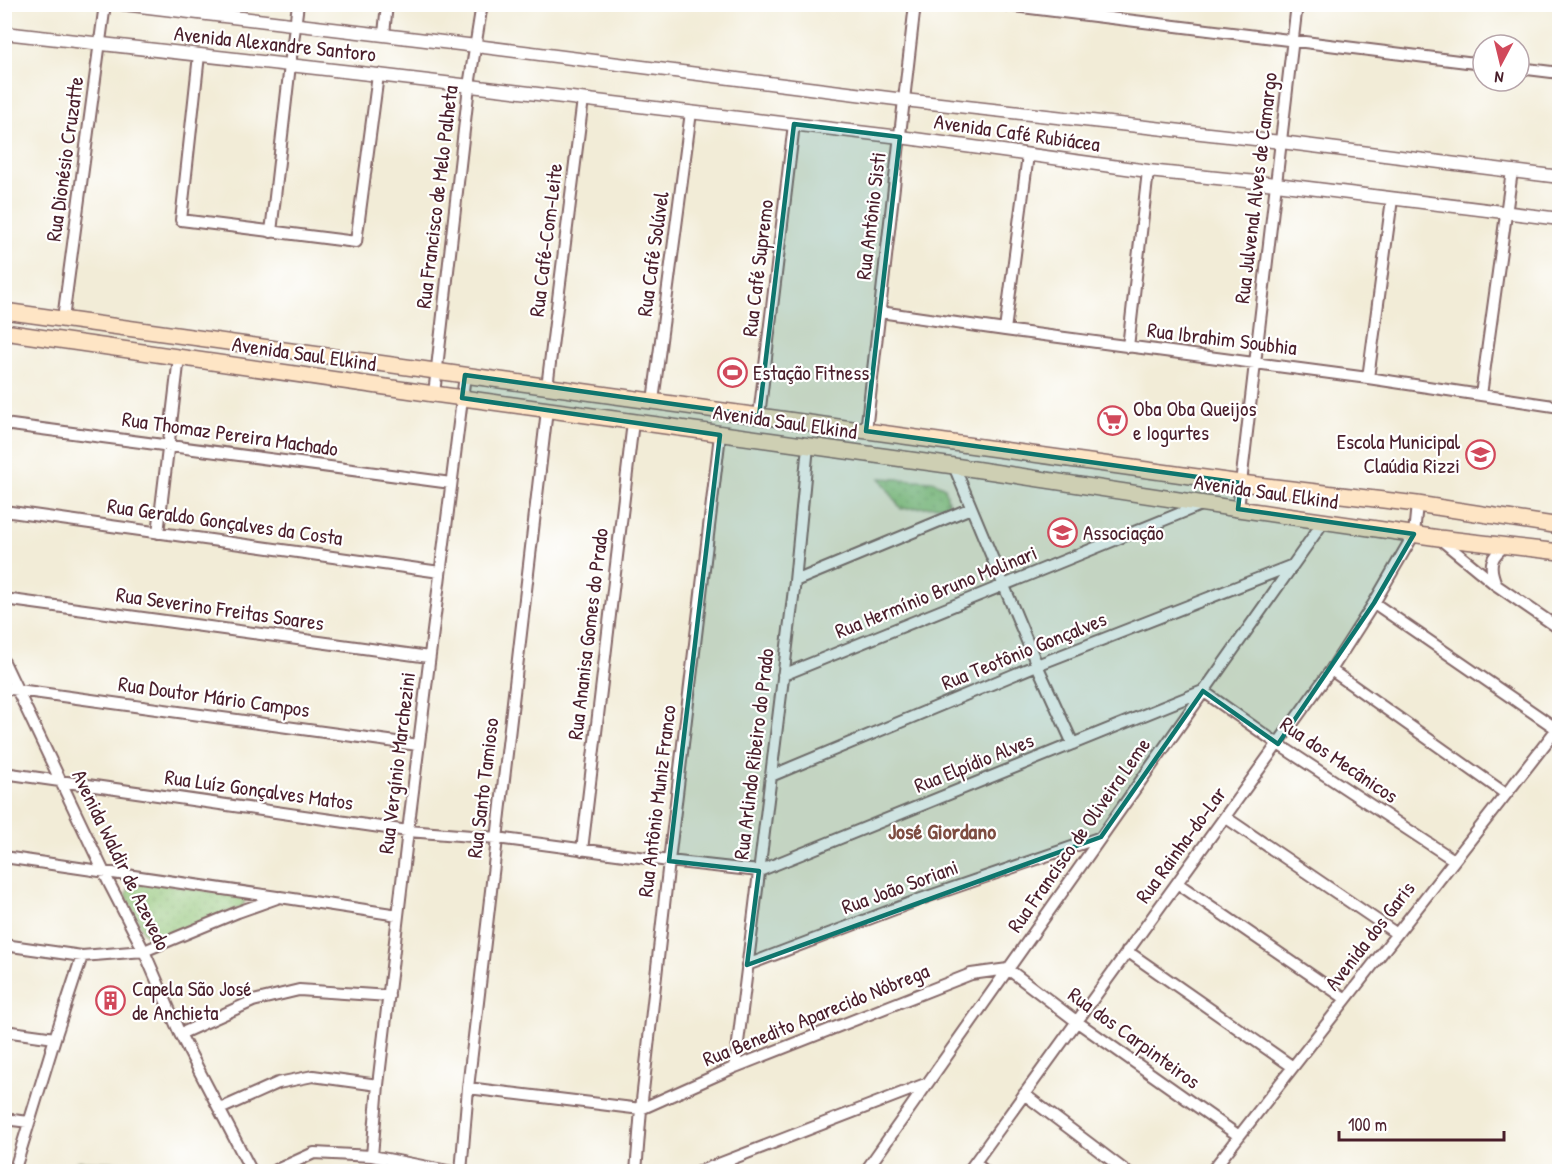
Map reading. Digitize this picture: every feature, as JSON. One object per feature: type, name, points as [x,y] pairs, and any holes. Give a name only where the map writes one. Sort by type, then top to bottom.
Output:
[{"type":"main road","name":"Avenida Saul Elkind","points":[[4,311],[1241,483],[1417,504],[1560,526]]},
{"type":"main road","points":[[94,345],[99,324]]},
{"type":"main road","name":"Avenida Saul Elkind","points":[[4,332],[720,435],[954,466],[1324,522],[1560,552]]},
{"type":"street","name":"Rua Dionésio Cruzatte","points":[[63,319],[105,4]]},
{"type":"street","name":"Avenida Alexandre Santoro","points":[[123,4],[208,9],[296,24],[476,46]]},
{"type":"street","points":[[271,232],[298,4]]},
{"type":"street","points":[[384,34],[387,4]]},
{"type":"street","name":"Rua Francisco de Melo Palheta","points":[[434,394],[469,86],[483,4]]},
{"type":"street","name":"Rua Antônio Sisti","points":[[866,431],[915,4]]},
{"type":"street","points":[[997,4],[1471,63]]},
{"type":"street","name":"Rua Julvenal Alves de Camargo","points":[[1238,509],[1297,4]]},
{"type":"street","name":"Avenida Alexandre Santoro","points":[[4,33],[469,86]]},
{"type":"street","name":"Avenida Café Rubiácea","points":[[476,46],[1560,177]]},
{"type":"street","points":[[199,55],[181,220],[356,242],[378,75]]},
{"type":"street","points":[[1531,69],[1560,73]]},
{"type":"street","name":"Avenida Café Rubiácea","points":[[469,86],[900,137],[1148,171],[1276,184],[1560,219]]},
{"type":"street","name":"Rua Café-Com-Leite","points":[[547,387],[583,99]]},
{"type":"street","name":"Rua Café Solúvel","points":[[653,401],[691,112]]},
{"type":"street","name":"Rua Café Supremo","points":[[759,416],[794,124]]},
{"type":"street","points":[[1005,330],[1028,155]]},
{"type":"street","points":[[1128,347],[1148,171]]},
{"type":"street","points":[[1481,395],[1512,171]]},
{"type":"street","points":[[1368,378],[1392,198]]},
{"type":"street","name":"Rua Ibrahim Soubhia","points":[[880,312],[1368,378],[1560,407]]},
{"type":"street","points":[[158,532],[179,357]]},
{"type":"street","name":"Rua Vergínio Marchezini","points":[[372,1156],[378,1084],[418,745],[465,375]]},
{"type":"street","name":"Rua Santo Tamioso","points":[[461,1172],[468,1088],[547,410]]},
{"type":"street","name":"Rua Ananisa Gomes do Prado","points":[[582,850],[633,422]]},
{"type":"street","name":"Rua Thomaz Pereira Machado","points":[[4,424],[451,483]]},
{"type":"street","name":"Rua Antônio Muniz Franco","points":[[636,1172],[669,861],[720,435]]},
{"type":"street","name":"Rua Arlindo Ribeiro do Prado","points":[[735,1066],[795,580],[808,446]]},
{"type":"street","points":[[954,466],[1037,666],[1073,744]]},
{"type":"street","name":"Rua Hermínio Bruno Molinari","points":[[783,675],[1203,504]]},
{"type":"street","points":[[1414,534],[1417,504]]},
{"type":"street","points":[[795,580],[971,508]]},
{"type":"street","name":"Rua Geraldo Gonçalves da Costa","points":[[4,511],[440,572]]},
{"type":"street","name":"Rua Francisco de Oliveira Leme","points":[[865,1172],[1324,522]]},
{"type":"street","name":"Rua Rainha-do-Lar","points":[[971,1167],[1331,670],[1374,603],[1414,534]]},
{"type":"street","points":[[1439,538],[1496,585],[1560,629]]},
{"type":"street","points":[[1496,585],[1491,571],[1493,559],[1498,551],[1507,545]]},
{"type":"street","name":"Rua Teotônio Gonçalves","points":[[771,776],[1037,666],[1293,565]]},
{"type":"street","name":"Rua Severino Freitas Soares","points":[[4,599],[429,657]]},
{"type":"street","points":[[1374,603],[1558,727]]},
{"type":"street","name":"Avenida Waldir de Azevedo","points":[[4,662],[103,871],[144,951],[180,1034],[252,1172]]},
{"type":"street","points":[[1331,670],[1506,794]]},
{"type":"street","name":"Rua Doutor Mário Campos","points":[[4,688],[418,745]]},
{"type":"street","name":"Rua Elpídio Alves","points":[[759,871],[1203,691]]},
{"type":"street","name":"Rua dos Mecânicos","points":[[1203,691],[1278,744],[1454,860]]},
{"type":"street","name":"Avenida dos Garis","points":[[1211,1172],[1558,727]]},
{"type":"street","name":"Rua Luíz Gonçalves Matos","points":[[4,773],[408,831],[497,838],[759,871]]},
{"type":"street","points":[[1225,817],[1397,934]]},
{"type":"street","name":"Rua João Soriani","points":[[747,965],[921,899],[1101,837]]},
{"type":"street","points":[[4,857],[398,915]]},
{"type":"street","points":[[1177,883],[1346,999]]},
{"type":"street","points":[[4,945],[82,956],[144,951],[280,897]]},
{"type":"street","points":[[1127,951],[1293,1067]]},
{"type":"street","points":[[14,1172],[82,956]]},
{"type":"street","name":"Rua dos Carpinteiros","points":[[1008,969],[1076,1022],[1239,1136]]},
{"type":"street","name":"Rua Benedito Aparecido Nóbrega","points":[[641,1109],[735,1066],[971,974],[1008,969]]},
{"type":"street","points":[[180,1034],[253,1001],[299,990],[389,996]]},
{"type":"street","points":[[4,1031],[55,1038]]},
{"type":"street","points":[[220,1109],[278,1083],[313,1076],[378,1084]]},
{"type":"street","points":[[698,1172],[928,1083]]},
{"type":"street","points":[[468,1088],[641,1109]]},
{"type":"street","points":[[1024,1094],[1127,1172]]},
{"type":"street","points":[[4,1119],[29,1122]]},
{"type":"street","points":[[272,1172],[314,1153],[372,1156],[453,1172]]},
{"type":"street","points":[[971,1167],[986,1172]]},
{"type":"highlighted area","points":[[794,124],[900,137],[866,431],[1241,483],[1238,509],[1414,534],[1374,603],[1278,744],[1203,691],[1101,837],[747,965],[759,871],[669,861],[720,435],[462,398],[465,375],[759,416]]},
{"type":"green space","points":[[880,478],[933,481],[945,487],[949,505],[901,509]]},
{"type":"green space","points":[[136,880],[244,896],[245,903],[242,907],[150,939],[143,932],[126,896],[129,887]]},
{"type":"green space","points":[[77,1161],[192,1165],[192,1171],[77,1171]]},
{"type":"place","name":"Estação Fitness","points":[[732,373]]},
{"type":"place","name":"Oba Oba Queijos e Iogurtes","points":[[1112,421]]},
{"type":"place","name":"Escola Municipal Claúdia Rizzi","points":[[1481,454]]},
{"type":"place","name":"Associação","points":[[1062,533]]},
{"type":"place","name":"Capela São José de Anchieta","points":[[111,1001]]},
{"type":"district","name":"José Giordano","points":[[942,831]]}]
